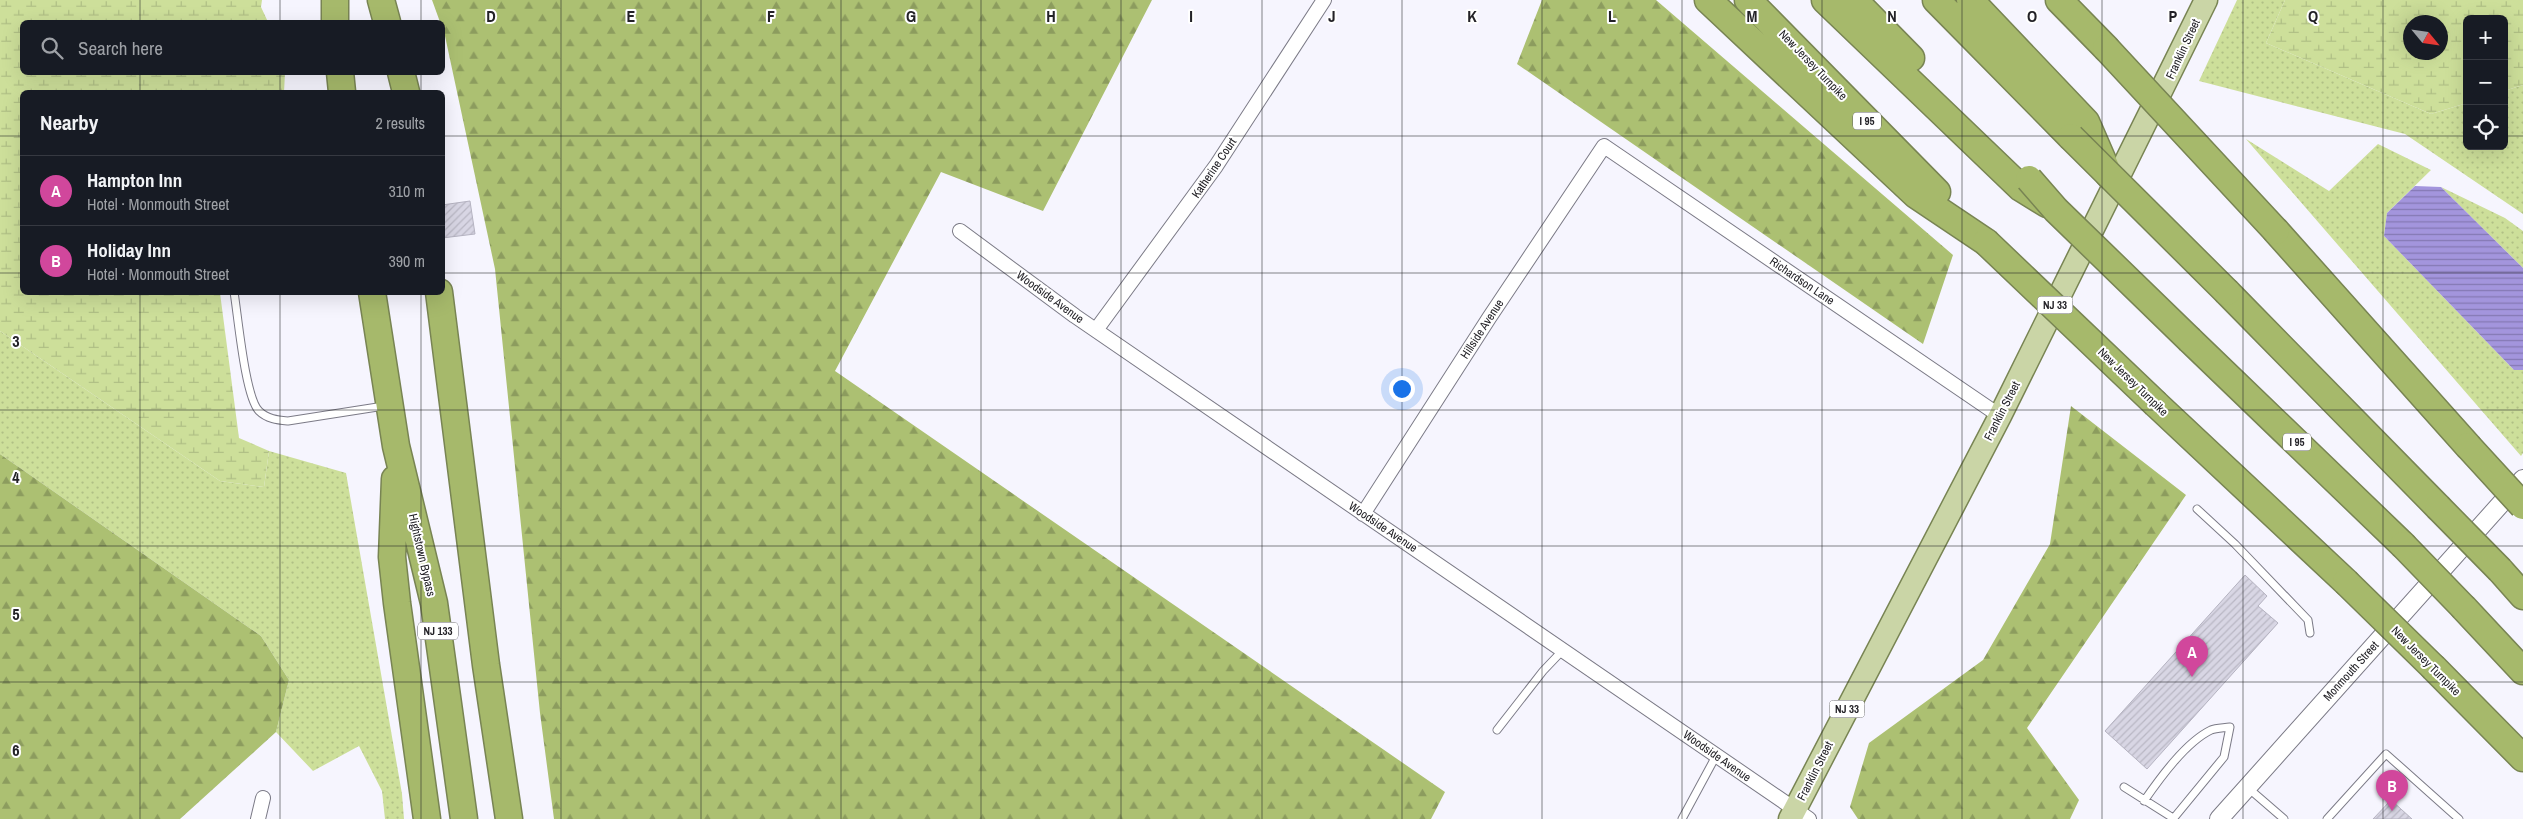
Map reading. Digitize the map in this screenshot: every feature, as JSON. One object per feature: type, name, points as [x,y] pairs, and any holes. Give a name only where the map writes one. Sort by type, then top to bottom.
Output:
[{"type":"highway","points":[[333,0],[335,20]]},
{"type":"highway","points":[[381,0],[386,20]]},
{"type":"highway","points":[[1708,0],[1916,195],[1986,242]]},
{"type":"highway","name":"New Jersey Turnpike","points":[[1748,0],[1986,242],[2346,582],[2523,758]]},
{"type":"highway","points":[[1825,0],[2025,184]]},
{"type":"highway","name":"I 95","points":[[1854,0],[2025,184],[2056,210],[2403,545],[2523,671]]},
{"type":"highway","points":[[1936,0],[2079,129]]},
{"type":"highway","points":[[1970,0],[2079,129],[2109,175],[2438,506],[2523,596]]},
{"type":"highway","points":[[2059,0],[2276,231],[2523,506]]},
{"type":"highway","points":[[340,75],[342,90]]},
{"type":"highway","points":[[402,75],[406,90]]},
{"type":"highway","name":"Hightstown Bypass","points":[[372,295],[396,446],[434,602],[464,819]]},
{"type":"highway","points":[[440,295],[486,665],[509,819]]},
{"type":"highway","points":[[396,446],[392,557],[401,636],[427,819]]},
{"type":"main road","name":"Franklin Street","points":[[1798,816],[2000,416],[2206,0]]},
{"type":"street","name":"Katherine Court","points":[[1096,330],[1216,166],[1324,0]]},
{"type":"street","name":"Richardson Lane","points":[[1604,146],[2000,416]]},
{"type":"street","name":"Hillside Avenue","points":[[1363,514],[1489,318],[1604,146]]},
{"type":"street","name":"Woodside Avenue","points":[[960,231],[1096,330],[1563,650],[1716,756],[1798,816]]},
{"type":"street","name":"Monmouth Street","points":[[2219,819],[2523,479]]},
{"type":"street","points":[[258,819],[262,798]]},
{"type":"lane","points":[[234,295],[249,388],[255,406],[260,412],[273,418],[288,420],[390,405]]},
{"type":"lane","points":[[2197,510],[2235,544],[2308,620],[2310,633]]},
{"type":"lane","points":[[1497,730],[1542,671],[1563,650]]},
{"type":"lane","points":[[2124,787],[2144,801],[2173,819],[2224,757],[2230,727],[2212,730],[2193,742],[2144,801]]},
{"type":"lane","points":[[2327,819],[2386,754],[2458,819]]},
{"type":"lane","points":[[1682,819],[1716,756]]},
{"type":"lane","points":[[2247,787],[2284,819]]},
{"type":"green space","points":[[0,0],[262,0],[261,7],[267,20],[20,20],[20,75],[285,75],[284,90],[20,90],[20,295],[220,295],[239,438],[269,451],[264,487],[220,481],[0,331]]},
{"type":"green space","points":[[432,0],[1152,0],[1043,211],[941,172],[835,371],[1445,792],[1431,819],[554,819],[540,713],[495,269],[445,36],[445,20],[439,20]]},
{"type":"green space","points":[[1542,0],[1656,0],[1953,255],[1923,344],[1517,64]]},
{"type":"green space","points":[[2237,0],[2285,0],[2266,43],[2431,114],[2463,104],[2463,150],[2508,150],[2508,90],[2523,85],[2523,214],[2405,134],[2199,81]]},
{"type":"green space","points":[[2285,0],[2523,0],[2523,85],[2508,90],[2508,15],[2463,15],[2463,104],[2431,114],[2266,43]]},
{"type":"green space","points":[[2246,139],[2329,191],[2378,144],[2431,170],[2387,213],[2384,236],[2513,369],[2523,370],[2523,453],[2521,456]]},
{"type":"green space","points":[[2441,187],[2505,218],[2523,231],[2523,268]]},
{"type":"green space","points":[[0,331],[220,481],[264,487],[269,451],[346,473],[402,794],[404,819],[385,819],[382,791],[359,746],[313,771],[276,732],[289,680],[261,636],[0,454]]},
{"type":"green space","points":[[2071,406],[2186,495],[2027,728],[2079,800],[2070,819],[1858,819],[1850,807],[1869,743],[1983,660],[2050,544]]},
{"type":"green space","points":[[0,454],[261,636],[289,680],[276,732],[180,819],[0,819]]},
{"type":"shaded area","points":[[2415,186],[2441,187],[2523,268],[2523,370],[2514,370],[2384,236],[2387,213]]},
{"type":"building","points":[[470,201],[475,234],[445,238],[445,205]]},
{"type":"building","points":[[2245,575],[2267,596],[2258,606],[2278,623],[2147,769],[2105,731]]},
{"type":"building","points":[[2391,800],[2412,819],[2373,819]]},
{"type":"place","name":"Hampton Inn","points":[[2192,677]]},
{"type":"place","name":"Holiday Inn","points":[[2392,811]]}]
